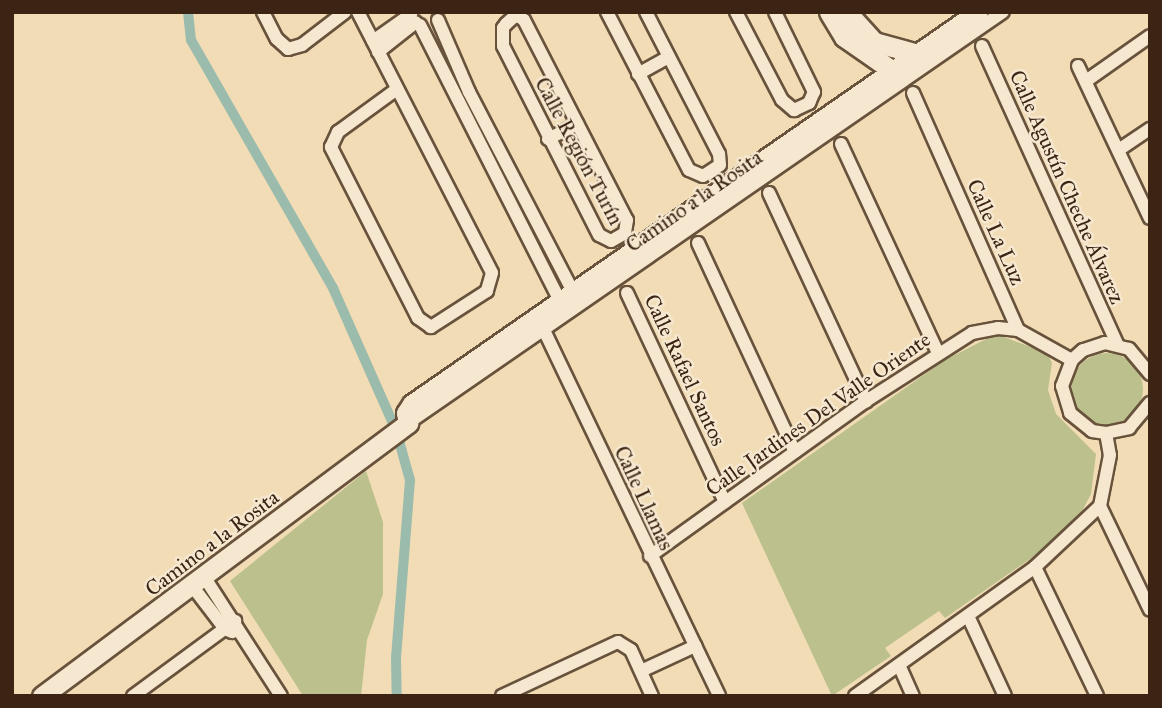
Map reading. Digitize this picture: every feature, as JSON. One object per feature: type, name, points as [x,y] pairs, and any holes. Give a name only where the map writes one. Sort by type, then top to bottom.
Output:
[{"type":"street","points":[[263,12],[277,38],[288,49],[302,45],[345,12]]},
{"type":"street","points":[[358,12],[376,46],[493,281],[487,291],[431,327],[418,318],[331,147],[338,132],[397,89]]},
{"type":"street","points":[[607,12],[695,176],[720,165],[719,154],[646,12]]},
{"type":"street","points":[[736,12],[782,100],[794,110],[808,103],[814,92],[775,12]]},
{"type":"street","points":[[829,12],[844,37],[893,71]]},
{"type":"street","points":[[847,12],[874,42],[918,54],[978,12]]},
{"type":"street","name":"Camino a la Rosita","points":[[42,696],[199,583],[403,427],[406,413],[412,404],[541,324],[1003,12]]},
{"type":"street","name":"Calle Región Turín","points":[[520,14],[629,224],[625,233],[611,241],[598,235],[548,139],[500,34],[520,14]]},
{"type":"street","points":[[376,46],[414,18],[440,16],[566,296]]},
{"type":"street","points":[[414,18],[489,160],[566,296]]},
{"type":"street","points":[[1086,81],[1150,36]]},
{"type":"street","name":"Calle Agustín Cheche Álvarez","points":[[982,46],[1117,344]]},
{"type":"street","name":"Camino a la Rosita","points":[[541,324],[566,296],[918,54]]},
{"type":"street","points":[[638,74],[669,57]]},
{"type":"street","points":[[1078,66],[1120,149],[1150,218]]},
{"type":"street","name":"Calle La Luz","points":[[914,93],[1018,330]]},
{"type":"street","points":[[548,139],[577,124]]},
{"type":"street","points":[[1120,149],[1150,129]]},
{"type":"street","points":[[841,144],[938,353]]},
{"type":"street","points":[[489,160],[502,153]]},
{"type":"street","points":[[769,192],[866,401]]},
{"type":"street","points":[[698,243],[795,452]]},
{"type":"street","name":"Calle Rafael Santos","points":[[627,293],[725,502]]},
{"type":"street","name":"Calle Llamas","points":[[541,324],[719,696]]},
{"type":"street","name":"Calle Jardines Del Valle Oriente","points":[[650,556],[866,401],[938,353],[985,329],[1018,330]]},
{"type":"street","points":[[1018,330],[1072,360]]},
{"type":"street","points":[[1149,369],[1129,349],[1117,344],[1094,345],[1072,360],[1065,372],[1064,400],[1080,424],[1106,433],[1129,428],[1149,410]]},
{"type":"street","points":[[855,696],[1035,567],[1100,506],[1110,455],[1106,433]]},
{"type":"street","points":[[1100,506],[1150,610]]},
{"type":"street","points":[[1035,567],[1097,696]]},
{"type":"street","points":[[199,583],[275,694]]},
{"type":"street","points":[[968,616],[1004,696]]},
{"type":"street","points":[[133,696],[232,628]]},
{"type":"street","points":[[502,696],[611,643],[625,644],[631,650],[652,696]]},
{"type":"street","points":[[641,671],[695,646]]},
{"type":"street","points":[[899,665],[913,696]]},
{"type":"green space","points":[[996,334],[1047,353],[1052,363],[1048,390],[1056,414],[1096,454],[1091,494],[1080,515],[1056,541],[945,618],[939,611],[885,648],[891,656],[832,696],[742,503],[945,360]]},
{"type":"green space","points":[[1107,353],[1127,359],[1137,369],[1143,389],[1137,409],[1127,419],[1107,425],[1087,419],[1077,409],[1071,389],[1077,369],[1087,359]]},
{"type":"green space","points":[[366,471],[383,522],[383,594],[367,640],[361,696],[303,696],[230,581]]},
{"type":"waterway","points":[[188,12],[191,40],[333,288],[396,430],[410,480],[396,657],[397,696]]}]
